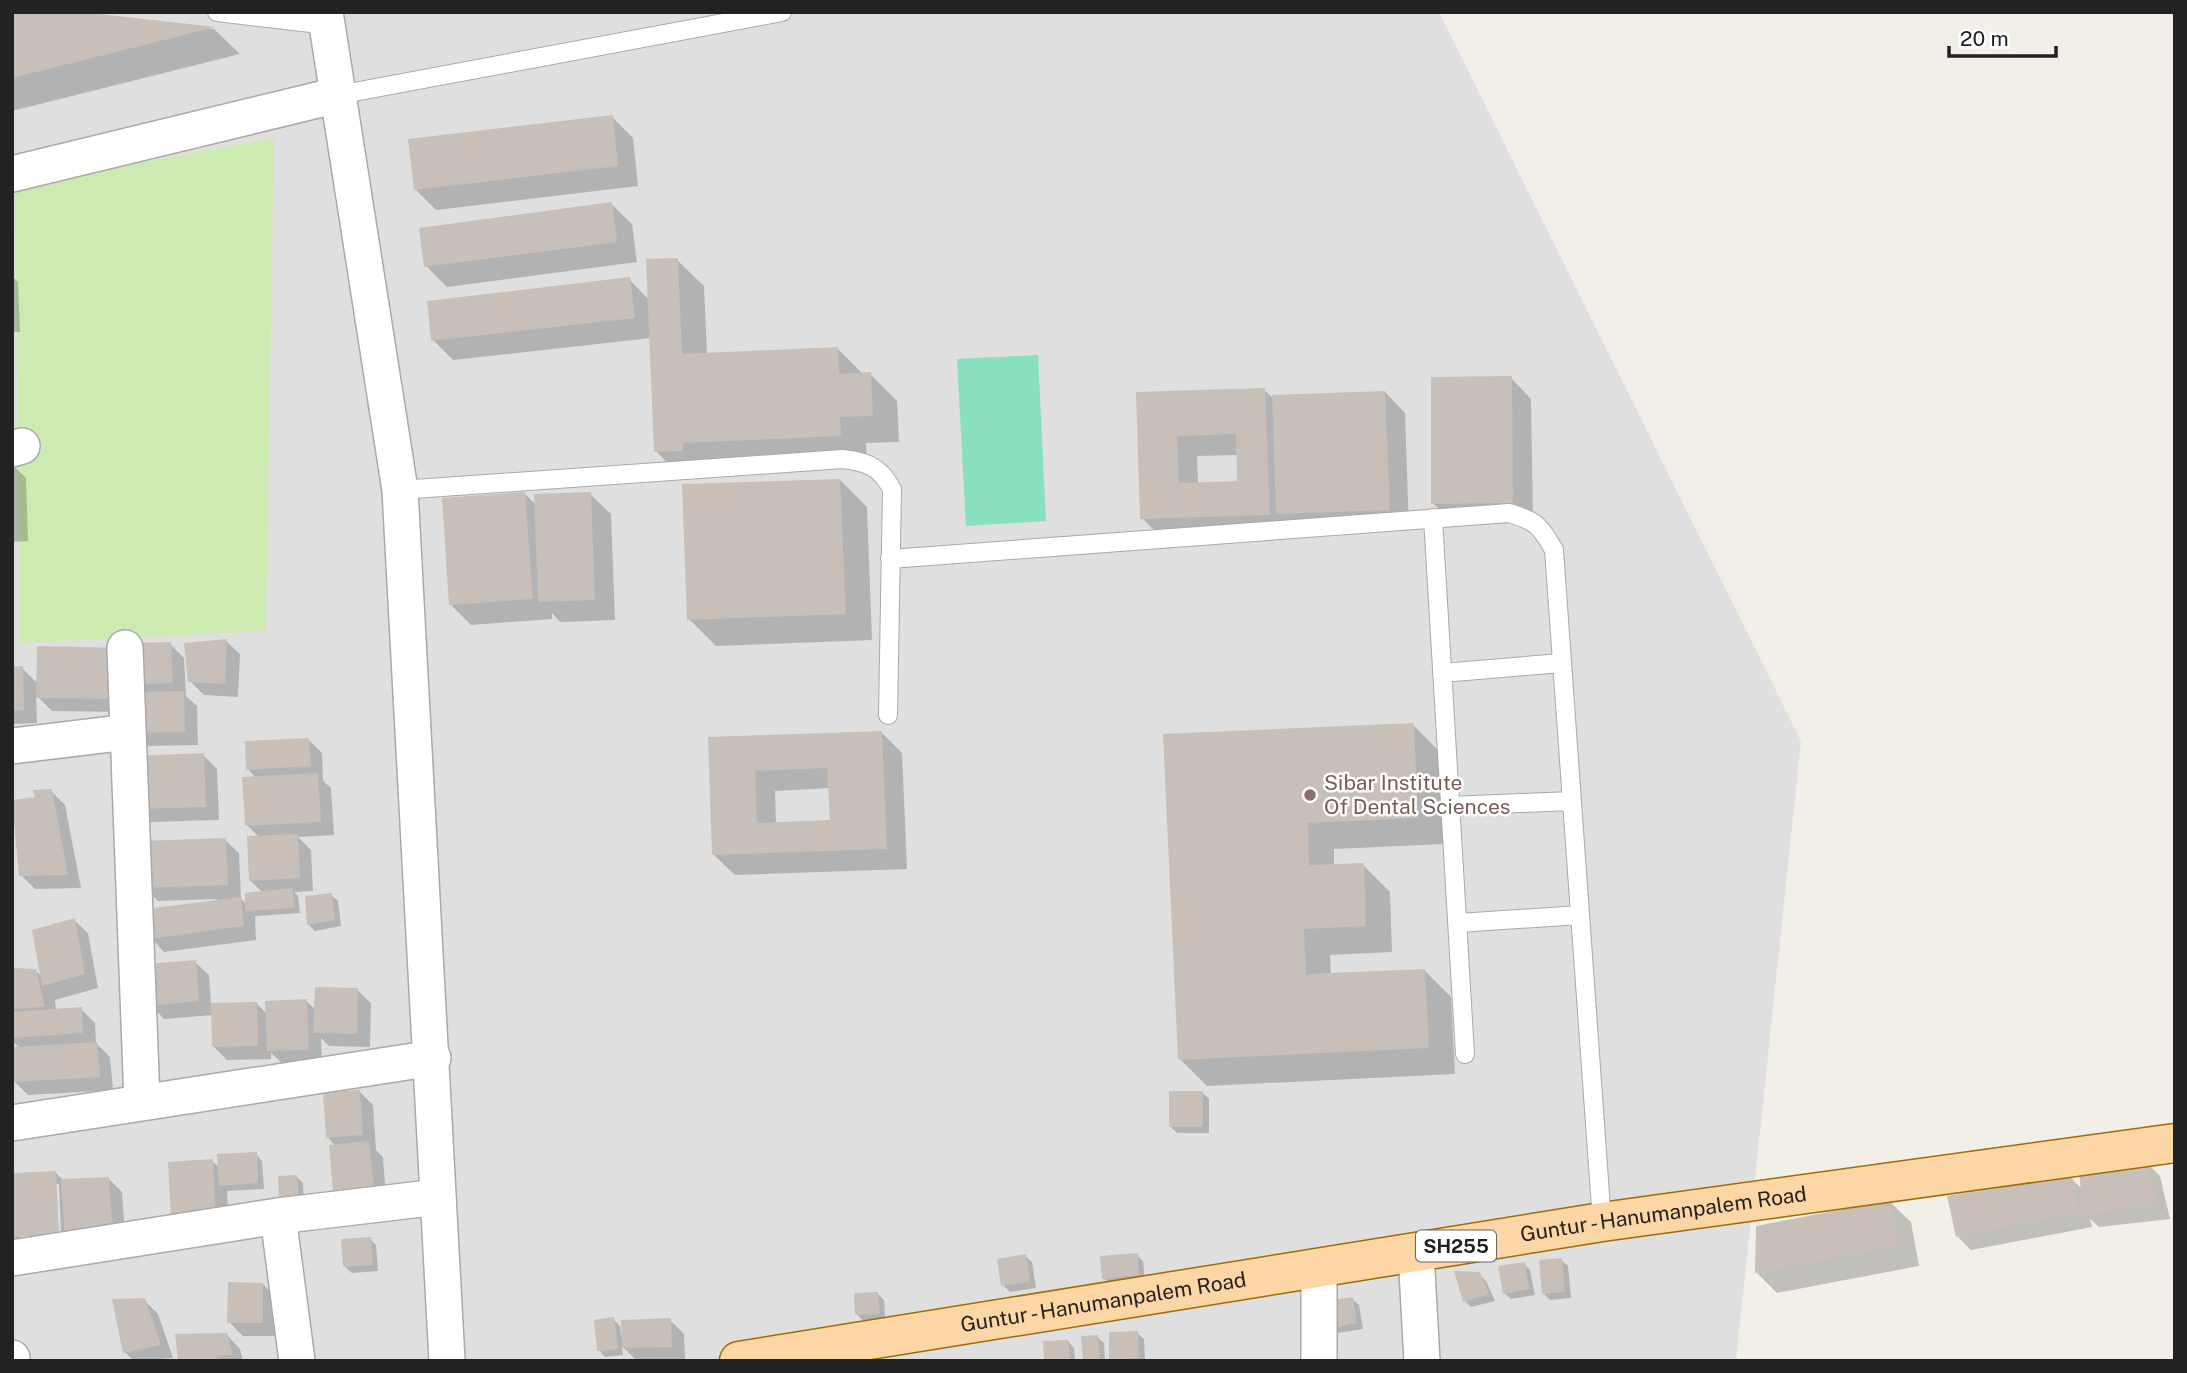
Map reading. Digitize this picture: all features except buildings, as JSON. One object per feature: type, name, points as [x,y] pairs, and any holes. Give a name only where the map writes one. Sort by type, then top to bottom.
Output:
[{"type":"main road","name":"Guntur - Hanumanpalem Road","points":[[739,1361],[1602,1222],[2175,1143]]},
{"type":"street","points":[[316,19],[309,102],[400,490],[433,1058],[447,1361]]},
{"type":"street","points":[[12,174],[309,102]]},
{"type":"street","points":[[125,648],[142,1102]]},
{"type":"street","points":[[12,746],[128,732]]},
{"type":"street","points":[[12,1123],[433,1058]]},
{"type":"street","points":[[12,1258],[278,1216],[438,1197]]},
{"type":"street","points":[[278,1216],[297,1361]]},
{"type":"street","points":[[1416,1253],[1422,1361]]},
{"type":"street","points":[[1319,1268],[1319,1361]]},
{"type":"lane","points":[[217,12],[316,19]]},
{"type":"lane","points":[[309,102],[782,12]]},
{"type":"lane","points":[[400,490],[843,459],[865,461],[883,472],[892,489],[888,715]]},
{"type":"lane","points":[[890,559],[1509,513],[1542,527],[1553,550],[1602,1222]]},
{"type":"lane","points":[[1433,519],[1465,1054]]},
{"type":"lane","points":[[1443,673],[1562,663]]},
{"type":"lane","points":[[1450,806],[1571,801]]},
{"type":"lane","points":[[1458,923],[1580,915]]},
{"type":"shaded area","points":[[12,12],[1439,12],[1801,741],[1736,1361],[12,1361]]},
{"type":"green space","points":[[274,138],[266,631],[20,643],[15,186]]},
{"type":"green space","points":[[1038,355],[1046,521],[966,526],[957,359]]},
{"type":"place","name":"Sibar Institute Of Dental Sciences","points":[[1310,795]]}]
